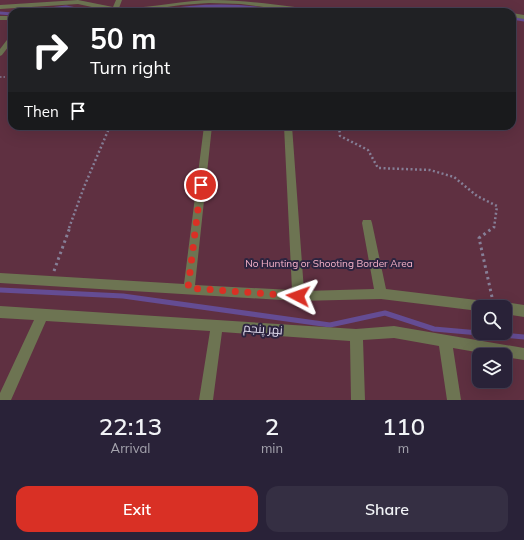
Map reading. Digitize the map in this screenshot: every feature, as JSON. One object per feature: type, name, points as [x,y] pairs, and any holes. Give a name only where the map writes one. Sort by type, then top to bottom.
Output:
[{"type":"street","points":[[13,0],[19,8]]},
{"type":"street","points":[[280,7],[282,0]]},
{"type":"street","points":[[141,8],[162,3],[209,1],[241,1],[287,8]]},
{"type":"street","points":[[25,8],[55,2],[78,2],[110,8]]},
{"type":"street","points":[[0,7],[10,8]]},
{"type":"street","points":[[0,54],[8,43]]},
{"type":"street","points":[[188,288],[208,130]]},
{"type":"street","points":[[288,130],[298,296]]},
{"type":"street","points":[[367,223],[381,294]]},
{"type":"street","points":[[0,278],[188,288],[298,296],[381,294],[472,301]]},
{"type":"street","points":[[512,309],[524,311]]},
{"type":"street","name":"نهر پنجم","points":[[0,312],[356,335],[394,332],[524,354]]},
{"type":"street","points":[[4,400],[43,314]]},
{"type":"street","points":[[206,400],[217,326]]},
{"type":"street","points":[[356,335],[358,400]]},
{"type":"street","points":[[445,341],[454,400]]},
{"type":"path","points":[[50,281],[84,187],[108,130]]},
{"type":"path","points":[[339,130],[340,136],[368,150],[378,168],[430,170],[454,177],[477,196],[497,206],[494,228],[479,238],[492,300]]},
{"type":"green space","name":"No Hunting or Shooting Border Area","points":[[0,0],[524,0],[524,400],[0,400]]},
{"type":"waterway","points":[[187,8],[218,6],[256,8]]},
{"type":"waterway","points":[[58,8],[71,8]]},
{"type":"waterway","points":[[0,13],[8,14]]},
{"type":"waterway","points":[[516,19],[524,20]]},
{"type":"waterway","points":[[0,290],[123,296],[330,325],[385,313],[434,329],[524,337]]},
{"type":"route","points":[[201,185],[188,288],[298,296]]}]
